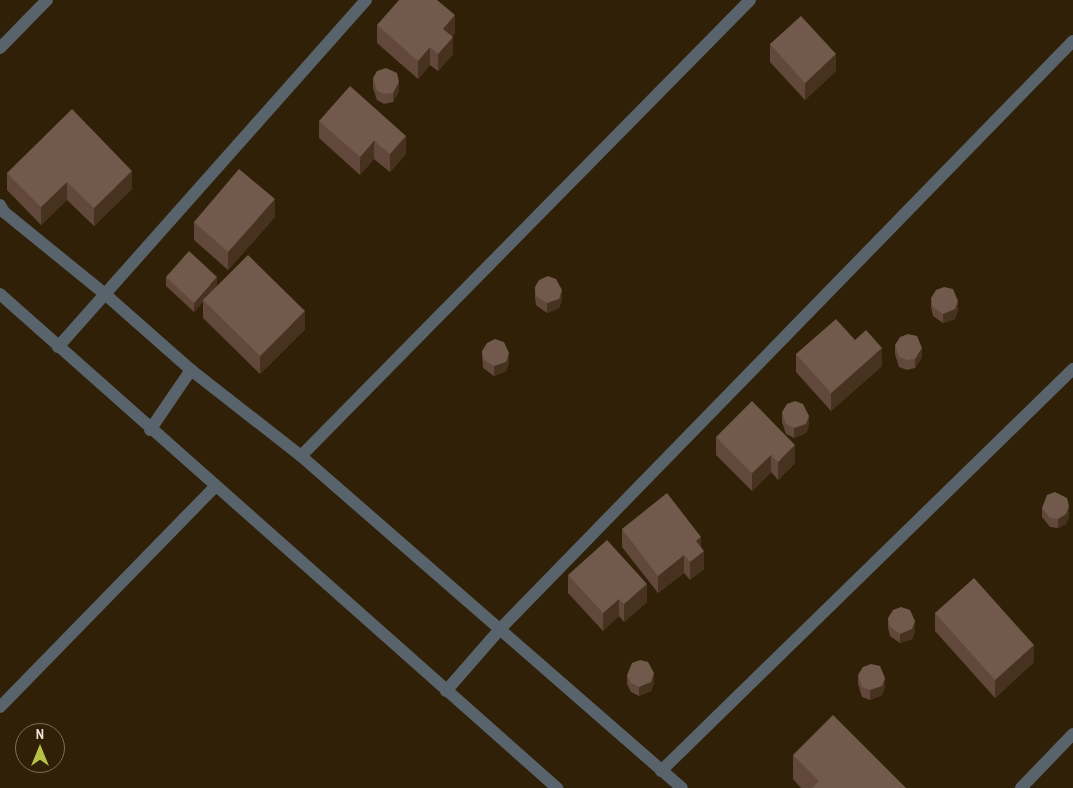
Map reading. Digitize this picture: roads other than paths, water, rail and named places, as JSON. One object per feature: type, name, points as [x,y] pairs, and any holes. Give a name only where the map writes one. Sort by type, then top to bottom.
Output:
[{"type":"street","points":[[0,48],[47,0]]},
{"type":"street","points":[[58,347],[366,0]]},
{"type":"street","points":[[301,456],[750,0]]},
{"type":"street","points":[[446,691],[500,630],[1073,41]]},
{"type":"street","points":[[0,205],[4,212],[106,295],[191,370],[301,456],[682,788]]},
{"type":"street","points":[[0,294],[150,430],[557,788]]},
{"type":"street","points":[[150,430],[191,370]]},
{"type":"street","points":[[661,771],[1073,370]]},
{"type":"street","points":[[0,707],[215,487]]},
{"type":"street","points":[[1021,788],[1073,734]]}]
